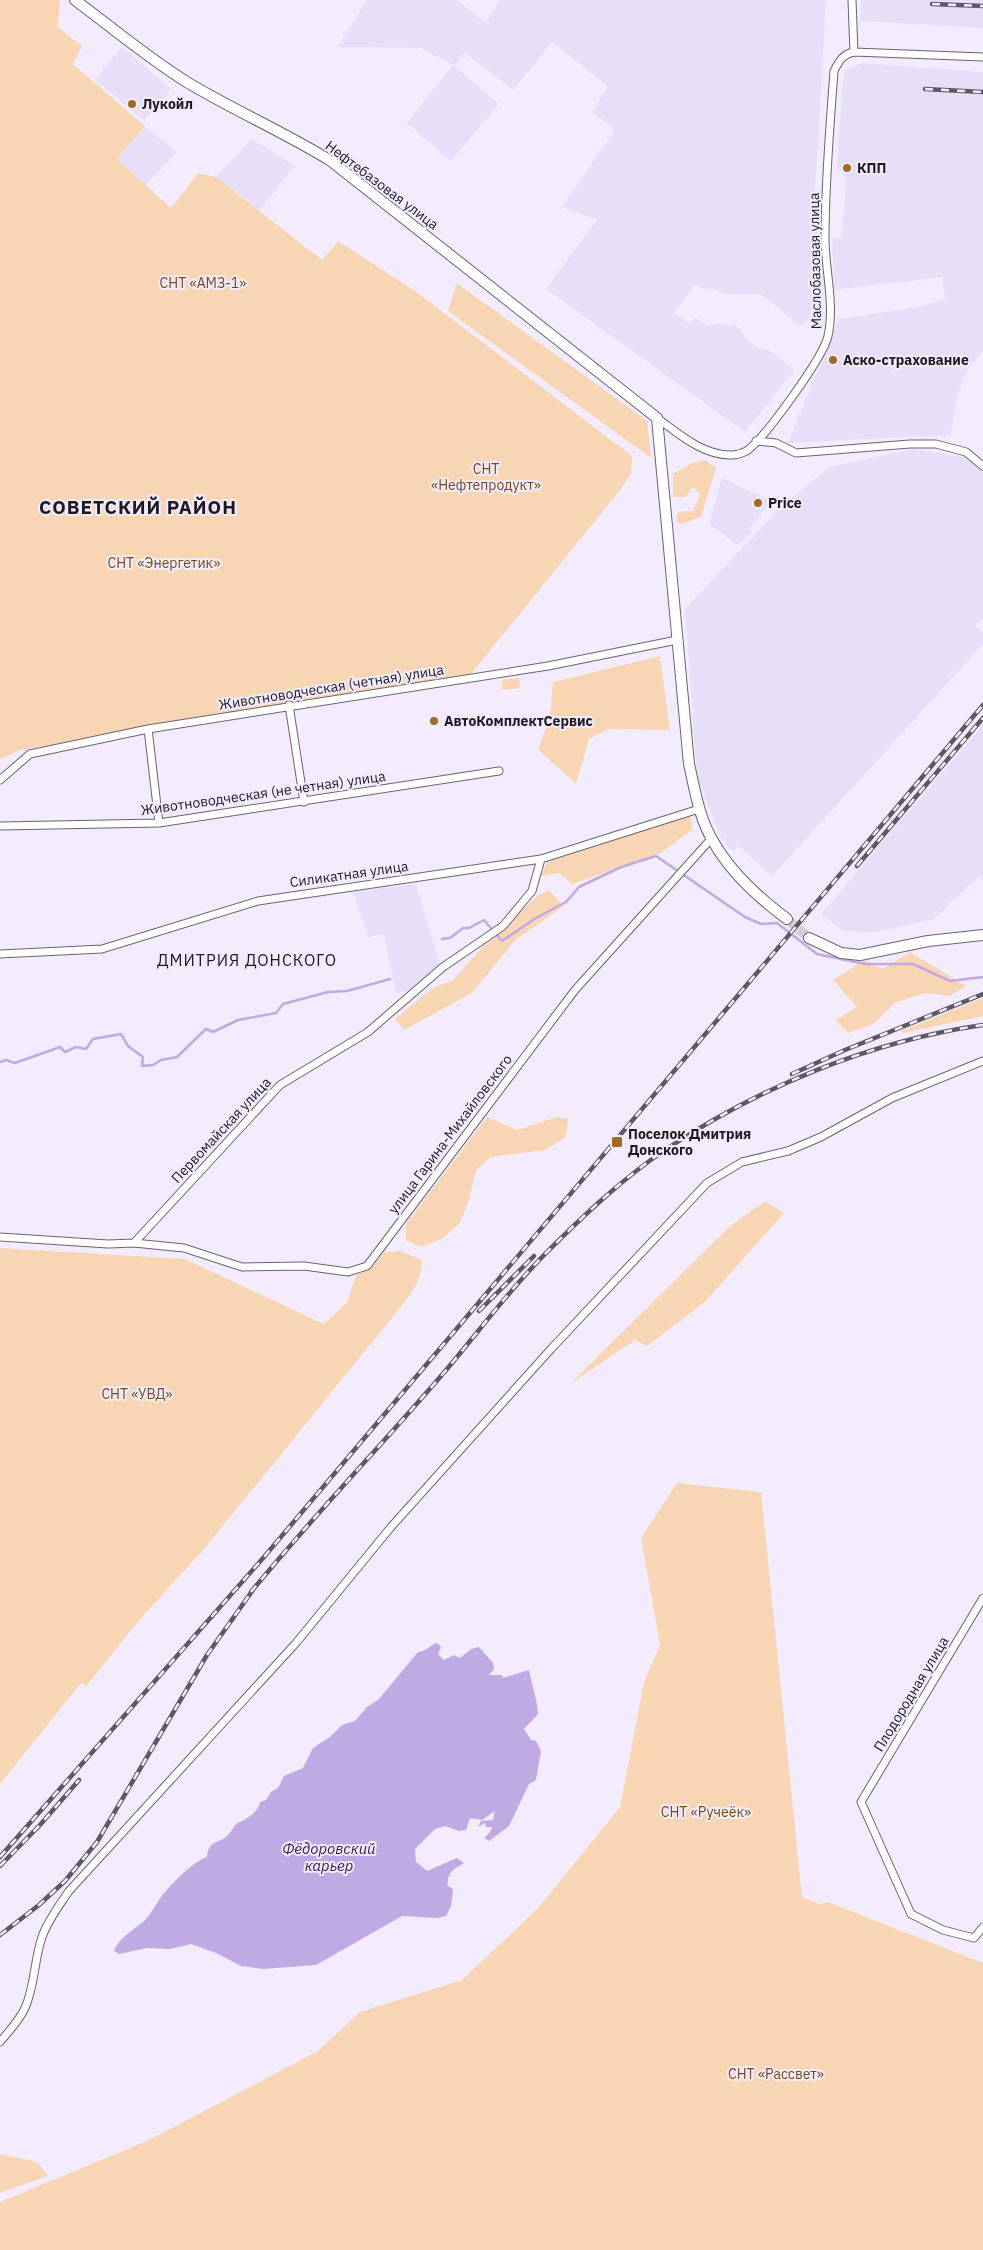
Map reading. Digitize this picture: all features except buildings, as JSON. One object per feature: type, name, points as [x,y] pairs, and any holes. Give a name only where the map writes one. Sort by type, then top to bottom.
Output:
[{"type":"street","name":"Нефтебазовая улица","points":[[75,0],[184,80],[241,113],[291,136],[331,161],[657,418]]},
{"type":"street","points":[[852,0],[854,52],[983,56]]},
{"type":"street","name":"Маслобазовая улица","points":[[657,418],[696,445],[718,454],[740,454],[756,441],[808,374],[823,349],[828,338],[830,321],[825,204],[834,71],[840,60],[847,54],[854,52]]},
{"type":"street","points":[[657,418],[689,764],[699,809],[712,839],[728,863],[747,884],[787,919]]},
{"type":"street","points":[[756,441],[776,443],[796,453],[910,444],[936,444],[966,452],[983,466]]},
{"type":"street","name":"Животноводческая (четная) улица","points":[[0,780],[30,754],[148,729],[289,705],[548,666],[677,640]]},
{"type":"street","points":[[289,705],[304,802]]},
{"type":"street","points":[[148,729],[159,823]]},
{"type":"street","name":"Животноводческая (не четная) улица","points":[[0,826],[159,823],[499,771]]},
{"type":"street","name":"Силикатная улица","points":[[0,954],[102,948],[258,900],[541,859],[699,809]]},
{"type":"street","name":"улица Гарина-Михайловского","points":[[134,1243],[184,1248],[242,1267],[304,1266],[348,1272],[367,1266],[575,990],[712,839]]},
{"type":"street","name":"Первомайская улица","points":[[134,1243],[280,1085],[368,1032],[443,967],[503,926],[532,891],[541,859]]},
{"type":"street","points":[[809,938],[841,953],[860,955],[928,941],[983,935]]},
{"type":"street","points":[[0,2042],[16,2022],[24,2008],[30,1992],[42,1938],[54,1912],[69,1891],[296,1643],[391,1527],[551,1349],[707,1183],[742,1162],[788,1152],[821,1138],[892,1098],[983,1061]]},
{"type":"street","points":[[0,1237],[108,1244],[134,1243]]},
{"type":"street","name":"Плодородная улица","points":[[983,1598],[861,1802],[911,1914],[943,1930],[974,1938],[983,1927]]},
{"type":"shaded area","points":[[367,0],[457,0],[486,23],[500,0],[826,0],[813,229],[817,231],[817,257],[822,279],[810,317],[800,326],[760,294],[722,294],[715,289],[701,288],[695,284],[674,313],[690,324],[695,317],[708,326],[724,323],[730,327],[733,324],[740,329],[746,339],[758,348],[771,351],[794,370],[745,432],[546,289],[597,220],[562,207],[615,130],[592,112],[608,86],[552,42],[513,90],[465,53],[454,66],[499,104],[451,161],[407,123],[453,65],[420,48],[337,47]]},
{"type":"shaded area","points":[[861,0],[983,0],[983,28],[860,21]]},
{"type":"shaded area","points":[[122,47],[171,89],[144,121],[95,80]]},
{"type":"shaded area","points":[[862,63],[983,72],[983,350],[967,370],[959,390],[950,435],[788,443],[839,319],[918,307],[945,299],[942,277],[834,290],[832,238],[840,239],[842,233],[846,180],[837,165],[843,77],[846,70]]},
{"type":"shaded area","points":[[145,126],[177,152],[146,185],[117,159]]},
{"type":"shaded area","points":[[252,139],[295,166],[259,210],[216,177]]},
{"type":"shaded area","points":[[913,449],[969,458],[983,469],[983,618],[974,625],[983,633],[983,644],[772,876],[739,846],[733,851],[721,838],[697,776],[685,609],[783,505],[830,467]]},
{"type":"shaded area","points":[[722,478],[771,501],[750,529],[752,532],[738,545],[709,524]]},
{"type":"shaded area","points":[[983,725],[983,883],[980,875],[934,919],[876,932],[843,931],[821,914]]},
{"type":"shaded area","points":[[416,884],[440,965],[411,992],[396,992],[384,934],[368,937],[353,892]]},
{"type":"green space","points":[[0,0],[60,0],[58,27],[82,46],[73,64],[145,126],[117,159],[171,208],[198,173],[216,177],[322,260],[338,241],[418,293],[632,456],[631,473],[621,489],[466,680],[20,750],[0,759]]},
{"type":"green space","points":[[457,283],[647,421],[651,458],[448,311]]},
{"type":"green space","points":[[705,460],[716,468],[701,517],[682,524],[676,521],[678,512],[693,511],[700,494],[693,487],[685,497],[673,497],[673,474],[692,463]]},
{"type":"green space","points":[[660,656],[670,730],[608,729],[589,739],[576,784],[538,750],[550,716],[553,682]]},
{"type":"green space","points":[[519,678],[520,688],[503,690],[501,680]]},
{"type":"green space","points":[[690,815],[693,829],[661,853],[572,884],[559,873],[541,876],[547,862]]},
{"type":"green space","points":[[549,890],[564,906],[515,940],[472,993],[404,1030],[395,1019],[434,987],[452,981],[477,953],[537,896]]},
{"type":"green space","points":[[910,952],[966,986],[950,996],[925,993],[894,1003],[874,1024],[848,1033],[836,1020],[857,1007],[833,980],[865,960],[883,969]]},
{"type":"green space","points":[[983,998],[983,1016],[903,1033],[901,1031]]},
{"type":"green space","points":[[487,1117],[517,1130],[558,1117],[568,1119],[566,1137],[545,1150],[491,1157],[476,1170],[468,1203],[459,1224],[442,1239],[421,1247],[406,1240],[406,1224]]},
{"type":"green space","points":[[765,1201],[784,1213],[705,1302],[647,1346],[635,1340],[570,1384],[730,1226]]},
{"type":"green space","name":"СНТ «УВД»","points":[[0,1248],[185,1259],[324,1324],[347,1302],[356,1276],[373,1267],[384,1252],[400,1251],[422,1260],[417,1283],[395,1314],[204,1549],[142,1617],[86,1686],[81,1683],[0,1784]]},
{"type":"green space","name":"СНТ «Рассвет»","points":[[677,1483],[761,1492],[802,1897],[819,1904],[828,1902],[983,1963],[983,2250],[0,2250],[0,2202],[147,2141],[318,2051],[360,2012],[462,1980],[538,1908],[620,1807],[644,1682],[660,1645],[641,1538]]},
{"type":"green space","points":[[0,2154],[37,2162],[48,2176],[0,2193]]},
{"type":"water","name":"Фёдоровский карьер","points":[[437,1643],[441,1647],[438,1654],[444,1660],[454,1655],[460,1658],[471,1649],[479,1647],[493,1663],[494,1669],[489,1675],[502,1675],[503,1678],[529,1670],[538,1714],[524,1729],[531,1740],[536,1741],[541,1751],[536,1780],[529,1784],[509,1826],[489,1841],[484,1838],[492,1827],[486,1827],[485,1823],[478,1827],[481,1821],[493,1820],[495,1811],[482,1820],[470,1818],[466,1830],[459,1831],[445,1826],[435,1829],[415,1849],[416,1862],[427,1871],[457,1858],[464,1863],[454,1869],[448,1878],[448,1886],[453,1889],[451,1906],[446,1916],[436,1918],[402,1916],[316,1965],[263,1969],[241,1966],[216,1953],[191,1944],[170,1949],[147,1948],[119,1954],[114,1951],[124,1937],[148,1917],[174,1882],[188,1869],[207,1857],[210,1847],[214,1843],[227,1836],[237,1823],[252,1815],[260,1802],[266,1800],[271,1792],[278,1788],[284,1776],[303,1768],[313,1748],[330,1737],[342,1725],[355,1721],[367,1707],[379,1699],[418,1652]]},
{"type":"waterway","points":[[442,939],[450,938],[463,928],[469,928],[484,920],[502,941],[536,918],[566,902],[579,887],[621,867],[656,856],[745,917],[761,924],[777,923],[817,954],[865,964],[913,964],[950,981],[983,977]]},
{"type":"waterway","points":[[0,1062],[6,1060],[15,1063],[60,1047],[65,1052],[76,1047],[86,1049],[93,1039],[121,1034],[128,1046],[143,1057],[142,1066],[153,1065],[161,1060],[177,1057],[206,1029],[213,1032],[238,1020],[276,1013],[283,1004],[328,992],[347,991],[390,979]]},
{"type":"tunnel","points":[[787,919],[809,938]]},
{"type":"railway","points":[[932,4],[983,6]]},
{"type":"railway","points":[[925,89],[983,92]]},
{"type":"railway","points":[[0,1857],[264,1557],[983,705]]},
{"type":"railway","points":[[857,866],[983,718]]},
{"type":"railway","points":[[792,1074],[845,1050],[983,994]]},
{"type":"railway","points":[[251,1592],[299,1535],[423,1397],[533,1267],[560,1239],[633,1173],[701,1127],[777,1087],[817,1070],[899,1042],[983,1025]]},
{"type":"railway","points":[[479,1311],[534,1256]]},
{"type":"railway","points":[[0,1935],[39,1905],[65,1881],[97,1842],[207,1655],[255,1587]]},
{"type":"railway","points":[[0,1866],[40,1825],[79,1780]]},
{"type":"place","name":"Лукойл","points":[[132,104]]},
{"type":"place","name":"КПП","points":[[847,168]]},
{"type":"place","name":"Аско-страхование","points":[[833,360]]},
{"type":"place","name":"Price","points":[[758,503]]},
{"type":"place","name":"АвтоКомплектСервис","points":[[434,721]]},
{"type":"place","name":"Поселок Дмитрия Донского","points":[[617,1142]]},
{"type":"district","name":"СОВЕТСКИЙ РАЙОН","points":[[138,507]]},
{"type":"district","name":"ДМИТРИЯ ДОНСКОГО","points":[[247,960]]},
{"type":"park label","name":"СНТ «АМЗ-1»","points":[[203,283]]},
{"type":"park label","name":"СНТ «Нефтепродукт»","points":[[486,478]]},
{"type":"park label","name":"СНТ «Энергетик»","points":[[164,563]]},
{"type":"park label","name":"СНТ «Ручеёк»","points":[[706,1812]]}]
